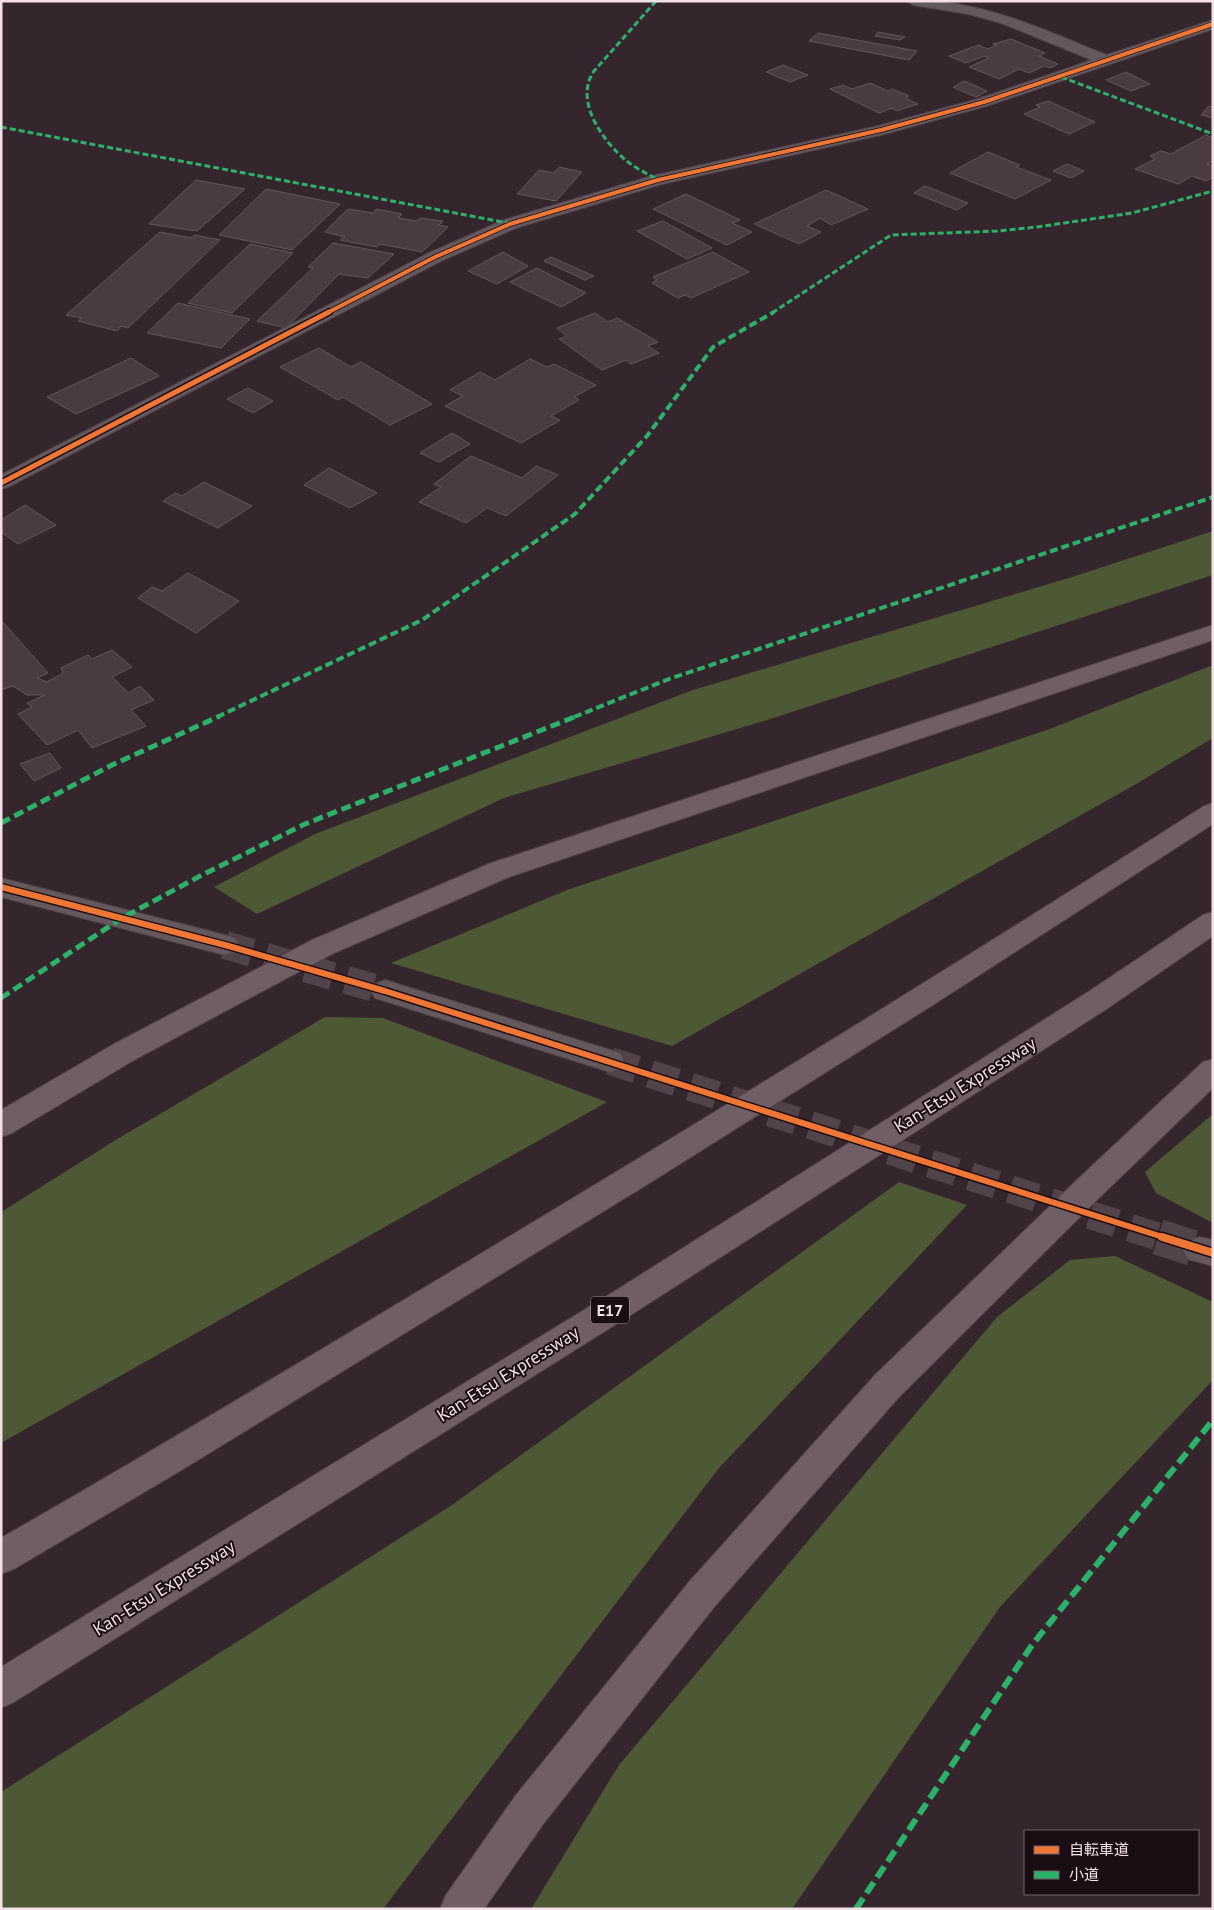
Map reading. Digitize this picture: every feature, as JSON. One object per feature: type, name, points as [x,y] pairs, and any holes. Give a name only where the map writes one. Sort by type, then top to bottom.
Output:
[{"type":"highway","points":[[1,1125],[124,1052],[322,947],[500,870],[1213,632]]},
{"type":"highway","points":[[1,1557],[103,1499],[632,1178],[1039,925],[1213,812]]},
{"type":"highway","name":"Kan-Etsu Expressway","points":[[1,1690],[651,1284],[1098,1000],[1213,922]]},
{"type":"highway","points":[[460,1909],[530,1809],[702,1594],[881,1394],[1091,1186],[1213,1070]]},
{"type":"street","points":[[913,1],[969,10],[1006,20],[1106,60]]},
{"type":"street","points":[[1,483],[426,261],[510,224],[658,180],[880,130],[984,102],[1213,24]]},
{"type":"street","points":[[1,887],[225,945]]},
{"type":"street","points":[[385,991],[610,1060]]},
{"type":"green space","points":[[1213,531],[1213,575],[764,721],[504,798],[257,914],[214,887],[315,834],[693,690],[1069,578]]},
{"type":"green space","points":[[1213,665],[1213,738],[1136,784],[672,1046],[391,963],[567,890],[1047,730]]},
{"type":"green space","points":[[325,1017],[383,1018],[607,1102],[1,1443],[1,1212],[119,1138]]},
{"type":"green space","points":[[1213,1114],[1213,1223],[1156,1193],[1145,1172]]},
{"type":"green space","points":[[899,1182],[967,1205],[719,1468],[383,1909],[1,1909],[1,1792],[452,1505]]},
{"type":"green space","points":[[1115,1256],[1213,1302],[1213,1380],[1000,1607],[792,1909],[531,1909],[619,1765],[997,1317],[1070,1260]]},
{"type":"building","points":[[878,32],[905,37],[900,40],[875,36]]},
{"type":"building","points":[[818,33],[917,51],[909,60],[809,41]]},
{"type":"building","points":[[1011,39],[1045,53],[1039,56],[1058,64],[1051,68],[1044,66],[1029,73],[1019,69],[999,79],[969,67],[989,58],[984,56],[966,63],[949,56],[978,45],[988,49],[997,45],[993,44]]},
{"type":"building","points":[[783,65],[808,75],[790,82],[766,72]]},
{"type":"building","points":[[1126,72],[1150,84],[1131,91],[1106,80]]},
{"type":"building","points":[[964,81],[987,91],[976,97],[953,87]]},
{"type":"building","points":[[870,83],[888,91],[892,89],[909,96],[905,98],[918,104],[897,111],[892,108],[879,113],[830,89],[843,85],[852,89]]},
{"type":"building","points":[[1048,101],[1095,122],[1069,134],[1024,114],[1040,107],[1036,105]]},
{"type":"building","points":[[1209,106],[1213,107],[1213,118],[1201,115]]},
{"type":"building","points":[[1206,135],[1213,138],[1213,161],[1207,164],[1213,166],[1213,177],[1206,181],[1192,176],[1178,184],[1135,169],[1155,159],[1150,156],[1161,151],[1171,154]]},
{"type":"building","points":[[988,152],[1020,165],[1016,167],[1051,180],[1015,199],[950,173]]},
{"type":"building","points":[[1067,164],[1084,171],[1071,178],[1053,171]]},
{"type":"building","points":[[559,167],[582,172],[556,201],[517,194],[539,170],[554,173]]},
{"type":"building","points":[[196,180],[245,189],[197,231],[149,224]]},
{"type":"building","points":[[925,186],[968,203],[957,210],[914,193]]},
{"type":"building","points":[[266,189],[340,204],[292,250],[219,235]]},
{"type":"building","points":[[826,190],[868,209],[831,225],[820,218],[807,226],[821,232],[799,244],[754,224]]},
{"type":"building","points":[[686,194],[740,220],[732,223],[752,232],[727,245],[653,209]]},
{"type":"building","points":[[348,209],[373,213],[376,209],[402,214],[398,218],[417,221],[420,218],[443,221],[439,225],[448,227],[422,252],[380,244],[377,247],[340,240],[345,237],[325,232]]},
{"type":"building","points":[[663,221],[712,248],[687,259],[637,231]]},
{"type":"building","points":[[160,232],[191,238],[195,235],[220,240],[128,328],[121,326],[117,331],[78,321],[82,318],[66,315]]},
{"type":"building","points":[[333,243],[394,254],[368,278],[339,274],[286,328],[257,321],[313,268],[308,267]]},
{"type":"building","points":[[250,244],[293,253],[232,313],[188,303]]},
{"type":"building","points":[[503,252],[528,266],[497,284],[468,271]]},
{"type":"building","points":[[713,252],[749,272],[691,298],[685,295],[678,298],[652,283],[657,280],[653,277]]},
{"type":"building","points":[[551,257],[594,276],[585,280],[544,261]]},
{"type":"building","points":[[537,268],[586,293],[561,307],[510,282]]},
{"type":"building","points":[[178,303],[250,319],[221,348],[147,333]]},
{"type":"building","points":[[595,313],[608,322],[617,318],[658,342],[648,346],[659,353],[631,364],[626,360],[602,370],[559,339],[567,336],[557,328]]},
{"type":"building","points":[[319,348],[351,367],[361,362],[432,404],[390,425],[343,397],[338,400],[280,367]]},
{"type":"building","points":[[131,358],[159,376],[76,414],[47,397]]},
{"type":"building","points":[[530,359],[547,367],[554,364],[596,385],[574,397],[579,400],[551,416],[560,420],[521,443],[445,406],[463,396],[450,390],[480,372],[495,380]]},
{"type":"building","points":[[248,388],[273,401],[253,413],[227,399]]},
{"type":"building","points":[[452,433],[470,444],[439,462],[420,453]]},
{"type":"building","points":[[471,456],[522,478],[536,466],[558,475],[506,516],[487,508],[466,523],[419,502],[441,487],[434,484]]},
{"type":"building","points":[[329,468],[377,493],[350,508],[304,485]]},
{"type":"building","points":[[204,482],[252,506],[218,528],[163,501],[175,493],[182,496]]},
{"type":"building","points":[[25,505],[56,525],[18,544],[1,532],[1,520]]},
{"type":"building","points":[[188,573],[239,601],[196,633],[138,598],[152,587],[162,591]]},
{"type":"building","points":[[1,620],[48,673],[37,678],[47,682],[63,673],[61,668],[88,655],[92,659],[112,650],[132,667],[112,677],[128,693],[140,686],[154,700],[131,710],[146,726],[92,748],[78,730],[47,745],[18,714],[32,707],[27,703],[45,695],[27,695],[13,686],[1,690]]},
{"type":"building","points":[[50,753],[61,768],[34,781],[20,764]]},
{"type":"tunnel","points":[[225,945],[385,991]]},
{"type":"tunnel","points":[[610,1061],[1162,1238]]},
{"type":"tunnel","points":[[1158,1237],[1199,1250]]},
{"type":"marked path","points":[[656,1],[594,71],[587,83],[587,95],[593,116],[605,138],[628,162],[658,180]]},
{"type":"marked path","points":[[1061,77],[1213,134]]},
{"type":"marked path","points":[[1,127],[508,223]]},
{"type":"marked path","points":[[1,823],[112,765],[281,688],[422,620],[575,514],[647,436],[713,347],[760,321],[891,235],[997,231],[1037,227],[1132,213],[1213,191]]},
{"type":"marked path","points":[[1,998],[122,918],[202,875],[305,824],[669,679],[1213,497]]},
{"type":"marked path","points":[[856,1909],[1032,1645],[1213,1420]]},
{"type":"cycle path","points":[[1,483],[435,257],[510,224],[658,180],[881,130],[984,102],[1213,24]]},
{"type":"cycle path","points":[[1,887],[225,945],[385,991],[1213,1253]]}]
